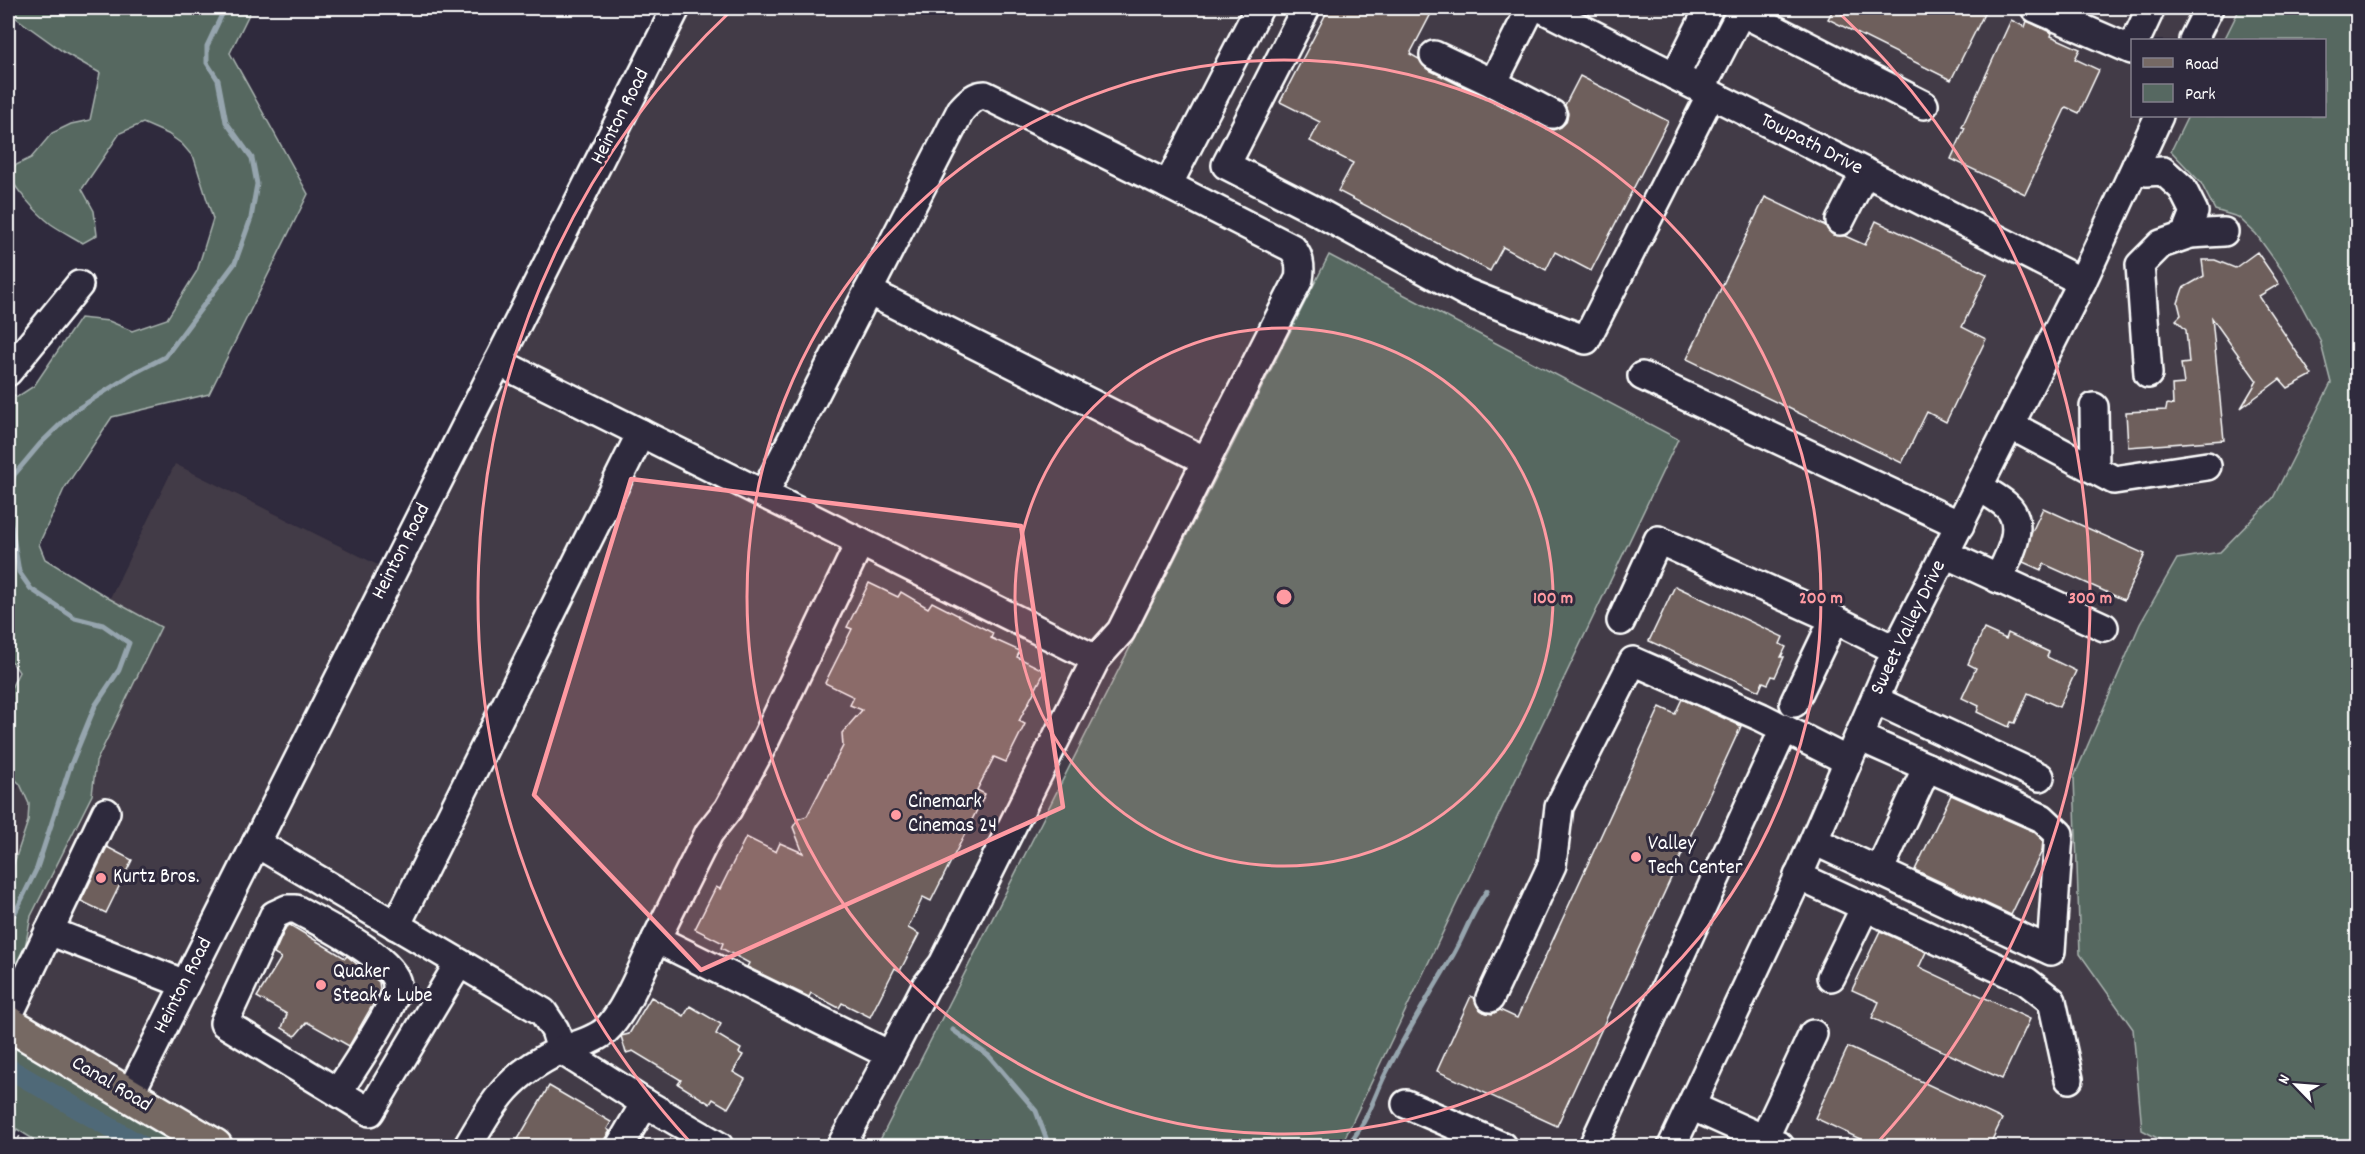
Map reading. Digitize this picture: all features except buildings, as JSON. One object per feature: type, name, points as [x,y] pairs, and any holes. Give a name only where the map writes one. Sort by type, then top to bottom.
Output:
[{"type":"main road","name":"Canal Road","points":[[8,1023],[215,1146]]},
{"type":"street","name":"Heinton Road","points":[[129,1096],[676,8]]},
{"type":"street","points":[[1168,186],[1259,8]]},
{"type":"street","points":[[1306,8],[1226,165],[1467,293],[1586,340],[1706,91],[1742,10],[1924,105]]},
{"type":"street","points":[[1493,83],[1531,8]]},
{"type":"street","name":"Towpath Drive","points":[[1540,8],[2082,282]]},
{"type":"street","points":[[2035,8],[2131,46]]},
{"type":"street","points":[[2137,39],[2151,8]]},
{"type":"street","points":[[2194,39],[2209,8]]},
{"type":"street","points":[[1675,76],[1704,9]]},
{"type":"street","points":[[1434,55],[1552,114]]},
{"type":"street","points":[[764,494],[961,110],[979,95],[985,95],[1002,103],[1296,252],[1300,269],[1299,279],[1121,631],[1096,660],[944,964],[926,986],[841,1146]]},
{"type":"street","name":"Sweet Valley Drive","points":[[1672,1146],[1814,841],[1896,650],[2141,169],[2159,117]]},
{"type":"street","points":[[2141,169],[2163,171],[2182,188],[2194,213],[2189,230]]},
{"type":"street","points":[[1840,221],[1865,172]]},
{"type":"street","points":[[2148,374],[2140,265],[2161,244],[2189,230],[2224,232]]},
{"type":"street","points":[[8,372],[79,285]]},
{"type":"street","points":[[868,291],[1206,461]]},
{"type":"street","points":[[498,362],[1096,660]]},
{"type":"street","points":[[1642,376],[1960,525]]},
{"type":"street","points":[[2094,407],[2095,470]]},
{"type":"street","points":[[2010,425],[2114,480],[2207,466]]},
{"type":"street","points":[[396,926],[641,433]]},
{"type":"street","points":[[1979,487],[2008,506],[2015,520],[2016,532],[1998,579]]},
{"type":"street","points":[[1621,621],[1658,540],[1834,619],[1896,650]]},
{"type":"street","points":[[468,1146],[507,1086],[526,1070],[561,1050],[587,1041],[606,1030],[632,989],[709,833],[728,809],[764,743],[860,542]]},
{"type":"street","points":[[1945,554],[2104,627]]},
{"type":"street","points":[[1794,703],[1834,619]]},
{"type":"street","points":[[1490,998],[1552,865],[1559,807],[1633,661],[1784,729],[1927,767],[2042,818],[2059,834],[2051,951],[1814,841]]},
{"type":"street","points":[[1875,700],[2040,777]]},
{"type":"street","points":[[1593,1146],[1784,729]]},
{"type":"street","points":[[1879,871],[1927,767]]},
{"type":"street","points":[[8,1017],[106,812]]},
{"type":"street","points":[[256,843],[543,1012],[555,1030],[561,1050],[719,1146]]},
{"type":"street","points":[[1798,876],[2026,981],[2052,1001],[2069,1079]]},
{"type":"street","points":[[1831,977],[1865,907]]},
{"type":"street","points":[[338,1092],[396,995],[397,984],[389,967],[381,959],[296,909],[274,915],[224,1023],[370,1112],[459,963]]},
{"type":"street","points":[[49,931],[184,984]]},
{"type":"street","points":[[656,939],[890,1054]]},
{"type":"street","points":[[1691,1106],[1772,1143],[1813,1034]]},
{"type":"street","points":[[620,1146],[645,1103]]},
{"type":"street","points":[[1406,1104],[1502,1146]]},
{"type":"path","points":[[8,1131],[34,1146]]},
{"type":"highlighted area","points":[[631,479],[1021,526],[1063,807],[701,970],[534,795]]},
{"type":"shaded area","points":[[676,8],[2357,8],[2357,331],[2113,817],[2142,1130],[2172,1146],[1341,1146],[1678,439],[1329,255],[877,1146],[215,1146],[8,1023],[8,800],[11,802],[175,464],[392,572]]},
{"type":"green space","points":[[20,8],[252,8],[230,53],[308,194],[209,394],[112,417],[64,489],[39,544],[45,559],[161,627],[96,762],[92,795],[31,916],[24,953],[8,995],[8,881],[28,821],[29,804],[20,784],[8,773],[8,694],[19,672],[8,656],[8,390],[17,397],[34,386],[80,318],[109,321],[132,331],[167,319],[197,271],[213,219],[194,158],[182,144],[168,134],[143,123],[120,133],[82,189],[94,211],[97,235],[83,243],[51,224],[32,206],[18,190],[8,169],[31,158],[52,133],[71,124],[90,120],[100,73],[65,53],[12,15]]},
{"type":"green space","points":[[2240,8],[2357,8],[2357,1146],[2172,1146],[2142,1130],[2133,1029],[2080,954],[2074,777],[2140,624],[2177,559],[2220,552],[2273,498],[2331,383],[2320,340],[2284,273],[2256,234],[2238,217],[2215,210],[2201,183],[2171,151],[2188,117],[2326,117],[2326,39],[2224,39]]},
{"type":"green space","points":[[1329,255],[1678,439],[1341,1146],[877,1146]]},
{"type":"green space","points":[[8,1036],[185,1146],[44,1146],[17,1129],[15,1132],[8,1127]]},
{"type":"waterway","points":[[8,498],[14,475],[40,444],[74,411],[134,373],[165,357],[235,263],[251,218],[257,184],[252,158],[226,122],[218,80],[207,63],[207,46],[225,8]]},
{"type":"waterway","points":[[8,506],[19,572],[31,589],[75,618],[103,625],[129,643],[119,670],[95,706],[70,767],[37,868],[12,919],[8,934]]},
{"type":"waterway","points":[[1346,1146],[1363,1123],[1399,1047],[1453,955],[1487,891]]},
{"type":"waterway","points":[[953,1030],[989,1056],[1036,1111],[1049,1146]]},
{"type":"waterway","points":[[8,1068],[142,1146]]},
{"type":"place","name":"Cinemark Cinemas 24","points":[[896,815]]},
{"type":"place","name":"Valley Tech Center","points":[[1636,857]]},
{"type":"place","name":"Kurtz Bros.","points":[[101,878]]},
{"type":"place","name":"Quaker Steak & Lube","points":[[321,985]]}]
